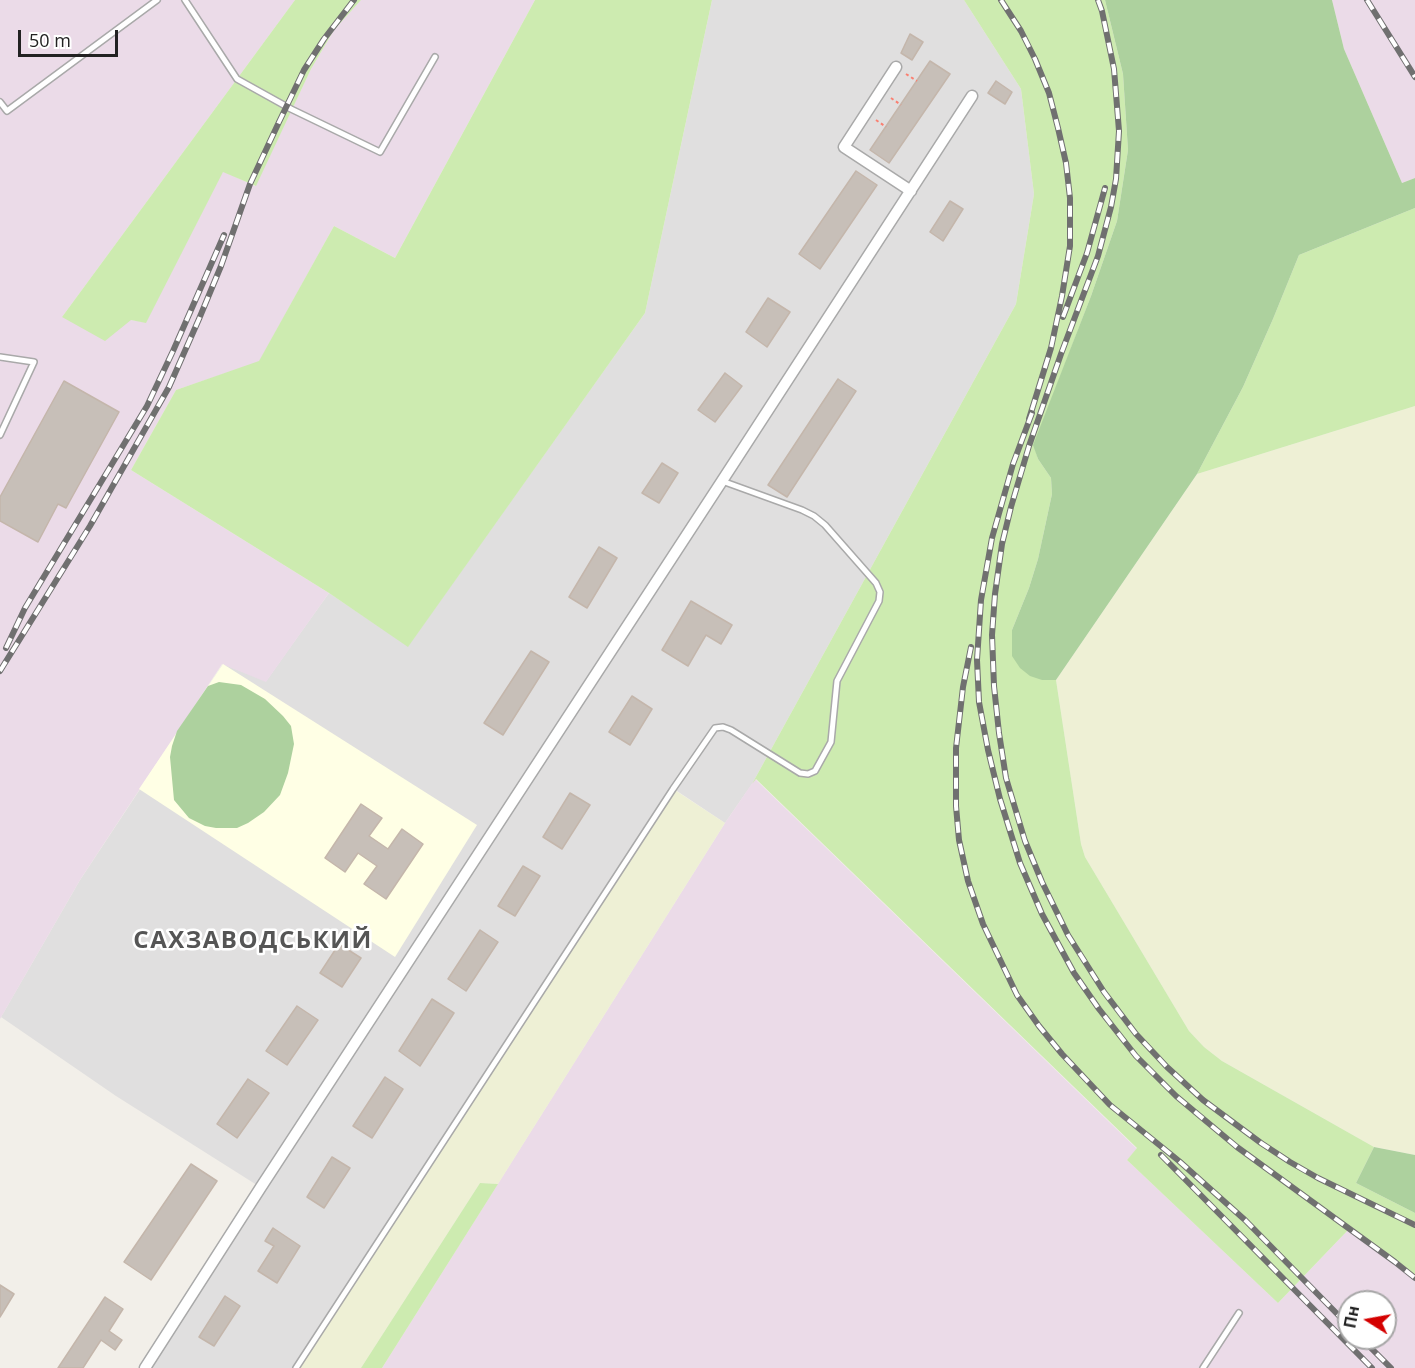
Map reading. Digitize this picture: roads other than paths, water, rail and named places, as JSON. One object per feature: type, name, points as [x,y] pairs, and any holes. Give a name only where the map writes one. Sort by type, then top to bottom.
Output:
[{"type":"street","points":[[896,68],[844,147],[911,191]]},
{"type":"street","points":[[145,1368],[267,1177],[972,96]]},
{"type":"lane","points":[[0,102],[7,111],[157,0]]},
{"type":"lane","points":[[185,0],[237,79],[291,110],[380,152],[435,57]]},
{"type":"lane","points":[[0,357],[34,362],[0,435]]},
{"type":"lane","points":[[296,1368],[715,728],[723,727],[731,730],[800,773],[808,774],[815,771],[831,742],[837,681],[879,601],[880,592],[876,583],[825,525],[814,516],[722,481]]},
{"type":"lane","points":[[1203,1368],[1239,1313]]},
{"type":"railway","points":[[0,671],[90,526],[169,387],[221,266],[250,184],[279,122],[304,70],[354,0]]},
{"type":"railway","points":[[1001,0],[1021,31],[1049,93],[1066,163],[1070,198],[1070,246],[1062,296],[1051,348],[1029,419]]},
{"type":"railway","points":[[1098,0],[1114,69],[1119,131],[1116,179],[1098,256],[1029,446],[1002,544],[992,635],[994,686],[1006,778],[1025,841],[1068,935],[1104,992],[1136,1034],[1203,1100],[1261,1143],[1318,1178],[1415,1225]]},
{"type":"railway","points":[[1367,0],[1415,77]]},
{"type":"railway","points":[[1063,317],[1087,253],[1105,188]]},
{"type":"railway","points":[[6,648],[25,608],[147,406],[224,235]]},
{"type":"railway","points":[[1032,413],[1013,464],[992,538],[981,600],[977,660],[979,702],[1000,799],[1020,863],[1042,914],[1074,973],[1099,1009],[1136,1056],[1176,1096],[1237,1147],[1415,1278]]},
{"type":"railway","points":[[971,647],[963,687],[956,748],[956,806],[959,840],[968,881],[983,924],[1017,995],[1062,1054],[1110,1105],[1179,1161],[1245,1220],[1337,1314]]},
{"type":"railway","points":[[1161,1155],[1372,1368]]},
{"type":"railway","points":[[1373,1350],[1391,1368]]},
{"type":"district","name":"САХЗАВОДСЬКИЙ","points":[[253,941]]}]
